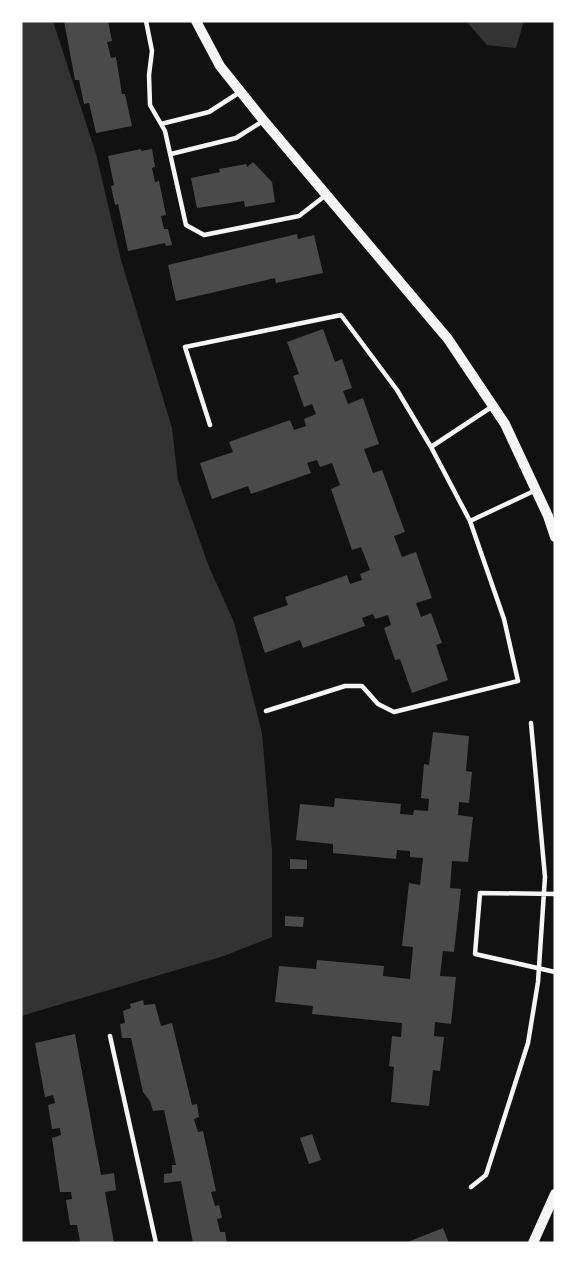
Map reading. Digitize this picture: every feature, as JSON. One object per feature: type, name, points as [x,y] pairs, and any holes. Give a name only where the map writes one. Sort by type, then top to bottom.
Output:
[{"type":"street","points":[[196,21],[220,66],[240,92],[448,339],[505,424],[555,537]]},
{"type":"street","points":[[533,1243],[555,1194]]},
{"type":"lane","points":[[146,21],[152,51],[148,75],[150,105],[165,131],[186,225],[204,235],[299,216],[326,195]]},
{"type":"lane","points":[[161,124],[209,112],[240,92]]},
{"type":"lane","points":[[171,154],[236,138],[264,121]]},
{"type":"lane","points":[[210,425],[185,347],[341,315],[397,390],[470,520],[504,619],[518,681],[394,712],[378,704],[362,686],[345,686],[266,711]]},
{"type":"lane","points":[[431,447],[493,406]]},
{"type":"lane","points":[[470,520],[536,490]]},
{"type":"lane","points":[[471,1187],[486,1174],[528,1043],[538,969],[544,877],[531,723]]},
{"type":"lane","points":[[555,894],[480,893],[475,954],[555,972]]},
{"type":"lane","points":[[110,1036],[156,1243]]},
{"type":"shaded area","points":[[21,21],[53,21],[96,154],[121,260],[172,428],[178,480],[209,567],[234,622],[262,733],[272,850],[272,937],[224,956],[21,1016]]},
{"type":"shaded area","points":[[466,21],[524,21],[516,48],[487,45]]},
{"type":"building","points":[[64,21],[108,21],[112,41],[107,42],[111,58],[116,57],[122,94],[125,94],[132,126],[96,133],[89,103],[84,104],[79,80],[75,80]]},
{"type":"building","points":[[141,149],[141,151],[152,149],[155,167],[152,168],[155,182],[159,181],[166,215],[161,216],[164,229],[168,229],[172,245],[166,246],[165,243],[128,251],[118,204],[115,205],[111,186],[114,185],[108,156]]},
{"type":"building","points":[[253,162],[272,182],[275,202],[245,207],[244,201],[197,208],[191,178],[220,172],[219,169],[246,164],[247,167]]},
{"type":"building","points":[[297,234],[298,239],[314,235],[323,273],[276,283],[275,278],[176,301],[168,265]]},
{"type":"building","points":[[323,329],[335,362],[342,359],[352,388],[343,391],[348,404],[363,398],[379,444],[364,449],[373,473],[382,470],[405,532],[394,536],[402,557],[416,552],[432,598],[416,603],[421,617],[431,613],[442,643],[436,645],[448,680],[412,693],[400,659],[395,660],[384,628],[391,625],[388,615],[375,619],[373,614],[362,618],[365,626],[303,648],[300,640],[265,653],[253,617],[288,605],[285,597],[347,575],[350,584],[362,580],[360,574],[370,570],[361,547],[352,550],[331,489],[340,485],[332,463],[320,467],[317,460],[307,463],[311,473],[251,494],[248,486],[212,499],[200,463],[233,452],[229,442],[290,420],[294,430],[306,426],[304,419],[316,414],[312,404],[304,407],[293,376],[299,374],[287,342]]},
{"type":"building","points":[[433,732],[469,736],[466,771],[472,772],[469,803],[459,802],[458,815],[473,817],[468,862],[452,861],[450,888],[461,889],[454,952],[443,951],[440,976],[456,977],[451,1024],[435,1022],[434,1036],[444,1037],[440,1071],[433,1070],[429,1106],[391,1102],[394,1067],[389,1066],[392,1036],[401,1037],[402,1023],[312,1014],[313,1006],[275,1002],[279,966],[316,969],[317,960],[384,966],[383,976],[410,979],[413,947],[402,946],[409,883],[420,885],[423,858],[410,857],[410,851],[397,850],[396,859],[333,853],[333,844],[296,840],[300,804],[334,807],[335,798],[401,804],[400,814],[413,815],[414,810],[428,811],[429,799],[421,798],[424,764],[429,765]]},
{"type":"building","points":[[290,859],[307,860],[307,869],[290,869]]},
{"type":"building","points":[[285,916],[304,917],[303,927],[285,926]]},
{"type":"building","points":[[143,1000],[144,1005],[155,1004],[161,1026],[172,1023],[192,1105],[197,1104],[199,1117],[194,1119],[198,1132],[203,1131],[216,1191],[211,1192],[215,1206],[219,1205],[222,1218],[217,1219],[220,1232],[225,1232],[227,1243],[193,1243],[181,1181],[164,1183],[164,1174],[172,1173],[172,1165],[176,1165],[164,1110],[153,1111],[150,1101],[143,1092],[131,1038],[122,1038],[120,1024],[125,1023],[123,1011],[131,1008],[130,1004]]},
{"type":"building","points":[[75,1034],[101,1175],[114,1173],[116,1190],[105,1192],[114,1243],[74,1243],[80,1241],[77,1225],[70,1225],[66,1200],[72,1199],[71,1192],[60,1192],[52,1138],[61,1135],[60,1128],[52,1129],[48,1105],[55,1103],[53,1095],[45,1097],[35,1043]]},
{"type":"building","points":[[312,1134],[321,1160],[309,1164],[300,1138]]},
{"type":"building","points":[[443,1228],[449,1243],[405,1243]]}]
